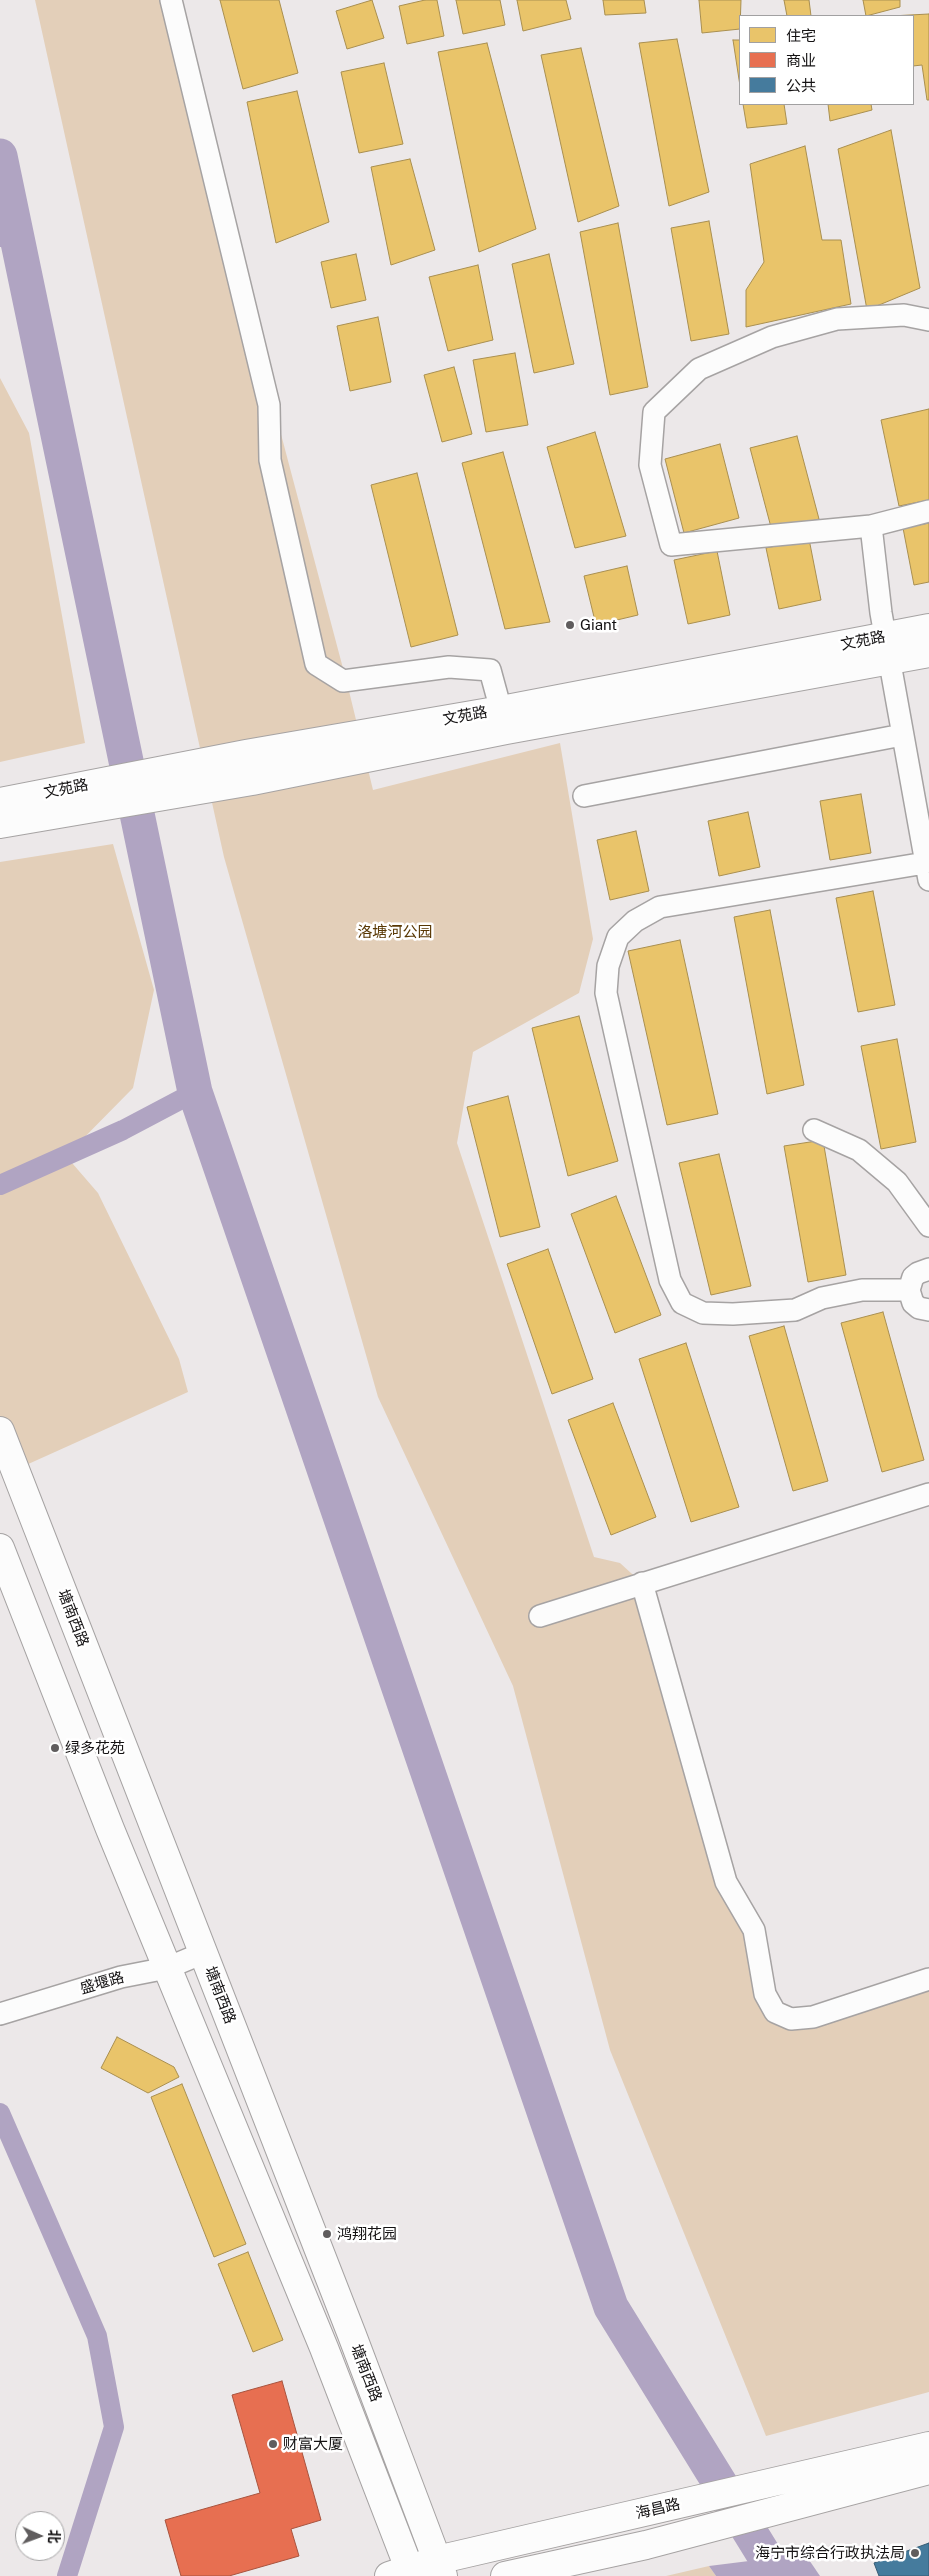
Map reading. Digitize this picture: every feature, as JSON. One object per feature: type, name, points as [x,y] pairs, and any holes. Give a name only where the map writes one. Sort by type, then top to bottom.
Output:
[{"type":"main road","name":"文苑路","points":[[0,802],[63,802],[252,781],[503,720],[887,648],[929,628]]},
{"type":"main road","name":"文苑路","points":[[887,648],[929,653]]},
{"type":"main road","name":"文苑路","points":[[0,824],[63,802],[246,754],[503,720]]},
{"type":"main road","name":"塘南西路","points":[[0,1431],[440,2568]]},
{"type":"main road","name":"塘南西路","points":[[0,1548],[110,1830],[324,2348],[403,2574]]},
{"type":"main road","name":"海昌路","points":[[403,2574],[440,2568],[648,2512],[844,2464],[929,2446]]},
{"type":"main road","points":[[505,2576],[646,2545],[860,2490],[929,2470]]},
{"type":"street","points":[[171,0],[269,405],[270,460],[316,664],[342,680],[388,676],[449,666],[490,670],[503,720]]},
{"type":"street","points":[[929,320],[904,315],[837,319],[772,337],[699,369],[654,412],[650,465],[671,545],[871,526],[929,511]]},
{"type":"street","points":[[871,526],[887,648],[927,871],[660,907],[635,921],[618,938],[608,966],[606,993],[670,1280],[682,1303],[702,1313],[733,1314],[795,1310],[822,1298],[862,1290],[909,1290]]},
{"type":"street","points":[[584,796],[902,735]]},
{"type":"street","points":[[814,1130],[859,1150],[897,1182],[929,1226]]},
{"type":"street","points":[[928,1315],[913,1303],[909,1290],[913,1278],[918,1273],[929,1269]]},
{"type":"street","points":[[540,1616],[929,1494]]},
{"type":"street","points":[[642,1583],[726,1882],[754,1930],[765,1994],[774,2012],[791,2019],[813,2017],[929,1979]]},
{"type":"street","name":"盛堰路","points":[[0,2014],[121,1977],[167,1968],[203,1952]]},
{"type":"green space","name":"洛塘河公园","points":[[35,0],[166,0],[349,691],[373,790],[560,743],[593,939],[579,993],[473,1052],[457,1143],[594,1557],[620,1563],[642,1583],[762,1969],[791,2019],[929,1979],[929,2392],[766,2436],[610,2050],[513,1686],[378,1397],[224,857]]},
{"type":"green space","points":[[0,378],[29,433],[85,743],[0,762]]},
{"type":"green space","points":[[113,844],[154,990],[133,1088],[66,1156],[98,1193],[179,1359],[188,1392],[15,1470],[0,1423],[0,862]]},
{"type":"green space","points":[[709,2566],[716,2576],[666,2576]]},
{"type":"shaded area","points":[[805,2554],[820,2576],[716,2576],[709,2566]]},
{"type":"building: 住宅","points":[[220,0],[279,0],[298,73],[243,89]]},
{"type":"building: 住宅","points":[[372,0],[384,38],[347,49],[336,11]]},
{"type":"building: 住宅","points":[[425,0],[437,0],[444,36],[407,44],[399,6]]},
{"type":"building: 住宅","points":[[456,0],[500,0],[505,25],[463,34]]},
{"type":"building: 住宅","points":[[517,0],[566,0],[571,19],[523,31]]},
{"type":"building: 住宅","points":[[603,0],[644,0],[646,13],[605,15]]},
{"type":"building: 住宅","points":[[699,0],[741,0],[739,29],[702,33]]},
{"type":"building: 住宅","points":[[784,0],[809,0],[811,15],[787,15]]},
{"type":"building: 住宅","points":[[863,0],[900,0],[900,7],[866,15]]},
{"type":"building: 住宅","points":[[929,14],[929,100],[927,100],[922,65],[914,66],[914,15],[910,15]]},
{"type":"building: 住宅","points":[[677,39],[709,192],[669,206],[639,43]]},
{"type":"building: 住宅","points":[[733,40],[739,40],[739,79]]},
{"type":"building: 住宅","points":[[487,43],[536,229],[479,252],[438,52]]},
{"type":"building: 住宅","points":[[581,48],[619,206],[578,222],[541,55]]},
{"type":"building: 住宅","points":[[384,63],[403,144],[359,153],[341,72]]},
{"type":"building: 住宅","points":[[297,91],[329,222],[276,243],[247,102]]},
{"type":"building: 住宅","points":[[743,105],[784,105],[787,124],[747,128]]},
{"type":"building: 住宅","points":[[828,105],[871,105],[872,110],[830,121]]},
{"type":"building: 住宅","points":[[891,130],[920,288],[867,310],[838,149]]},
{"type":"building: 住宅","points":[[805,146],[822,240],[841,240],[851,304],[746,327],[746,290],[764,262],[750,164]]},
{"type":"building: 住宅","points":[[410,159],[435,250],[391,265],[371,167]]},
{"type":"building: 住宅","points":[[709,221],[729,334],[691,341],[671,228]]},
{"type":"building: 住宅","points":[[618,223],[648,387],[610,395],[580,232]]},
{"type":"building: 住宅","points":[[356,254],[366,300],[331,308],[321,262]]},
{"type":"building: 住宅","points":[[549,254],[574,364],[534,373],[512,264]]},
{"type":"building: 住宅","points":[[478,265],[493,340],[448,351],[429,277]]},
{"type":"building: 住宅","points":[[378,317],[391,382],[350,391],[337,326]]},
{"type":"building: 住宅","points":[[515,353],[528,425],[486,432],[473,360]]},
{"type":"building: 住宅","points":[[454,367],[472,434],[442,442],[424,375]]},
{"type":"building: 住宅","points":[[929,409],[929,500],[899,506],[881,420]]},
{"type":"building: 住宅","points":[[595,432],[626,536],[575,548],[547,447]]},
{"type":"building: 住宅","points":[[797,436],[819,519],[772,531],[750,448]]},
{"type":"building: 住宅","points":[[720,444],[739,518],[684,533],[665,459]]},
{"type":"building: 住宅","points":[[503,452],[550,622],[505,629],[462,463]]},
{"type":"building: 住宅","points":[[417,473],[458,635],[411,647],[371,485]]},
{"type":"building: 住宅","points":[[929,523],[929,582],[914,585],[903,528]]},
{"type":"building: 住宅","points":[[809,539],[821,600],[779,609],[766,548]]},
{"type":"building: 住宅","points":[[717,551],[730,615],[688,624],[674,560]]},
{"type":"building: 住宅","points":[[627,566],[638,615],[596,625],[584,576]]},
{"type":"building: 住宅","points":[[861,794],[871,853],[830,860],[820,801]]},
{"type":"building: 住宅","points":[[748,812],[760,867],[719,876],[708,821]]},
{"type":"building: 住宅","points":[[636,831],[649,891],[610,900],[597,840]]},
{"type":"building: 住宅","points":[[873,891],[895,1005],[858,1012],[836,898]]},
{"type":"building: 住宅","points":[[770,910],[804,1085],[767,1094],[734,917]]},
{"type":"building: 住宅","points":[[680,940],[718,1114],[667,1125],[628,951]]},
{"type":"building: 住宅","points":[[579,1016],[618,1161],[568,1176],[532,1028]]},
{"type":"building: 住宅","points":[[897,1039],[916,1142],[881,1149],[861,1046]]},
{"type":"building: 住宅","points":[[508,1096],[540,1227],[500,1237],[467,1107]]},
{"type":"building: 住宅","points":[[823,1140],[846,1275],[808,1282],[784,1146]]},
{"type":"building: 住宅","points":[[719,1154],[751,1286],[711,1295],[679,1163]]},
{"type":"building: 住宅","points":[[616,1196],[661,1315],[615,1333],[571,1214]]},
{"type":"building: 住宅","points":[[548,1249],[593,1379],[552,1394],[507,1264]]},
{"type":"building: 住宅","points":[[883,1312],[924,1460],[882,1472],[841,1323]]},
{"type":"building: 住宅","points":[[784,1326],[828,1481],[793,1491],[749,1336]]},
{"type":"building: 住宅","points":[[686,1343],[739,1507],[691,1522],[639,1359]]},
{"type":"building: 住宅","points":[[613,1403],[656,1517],[611,1535],[568,1420]]},
{"type":"building: 住宅","points":[[117,2037],[174,2067],[179,2077],[148,2093],[101,2068]]},
{"type":"building: 住宅","points":[[182,2084],[246,2244],[214,2257],[151,2097]]},
{"type":"building: 住宅","points":[[248,2252],[283,2340],[253,2352],[218,2264]]},
{"type":"building: 商业","name":"财富大厦","points":[[282,2381],[321,2520],[291,2529],[299,2556],[229,2576],[181,2576],[165,2520],[260,2493],[232,2395]]},
{"type":"building: 公共","name":"海宁市综合行政执法局","points":[[929,2543],[929,2576],[879,2576],[874,2563]]},
{"type":"waterway","points":[[0,156],[195,1092],[611,2307],[777,2576]]},
{"type":"waterway","points":[[0,237],[18,238]]},
{"type":"waterway","points":[[0,1185],[123,1130],[195,1092]]},
{"type":"waterway","points":[[0,2113],[97,2336],[114,2427],[67,2576]]},
{"type":"place","name":"Giant","points":[[570,625]]},
{"type":"place","name":"绿多花苑","points":[[55,1748]]},
{"type":"place","name":"鸿翔花园","points":[[327,2234]]},
{"type":"place","name":"财富大厦","points":[[273,2444]]},
{"type":"place","name":"海宁市综合行政执法局","points":[[915,2553]]}]
